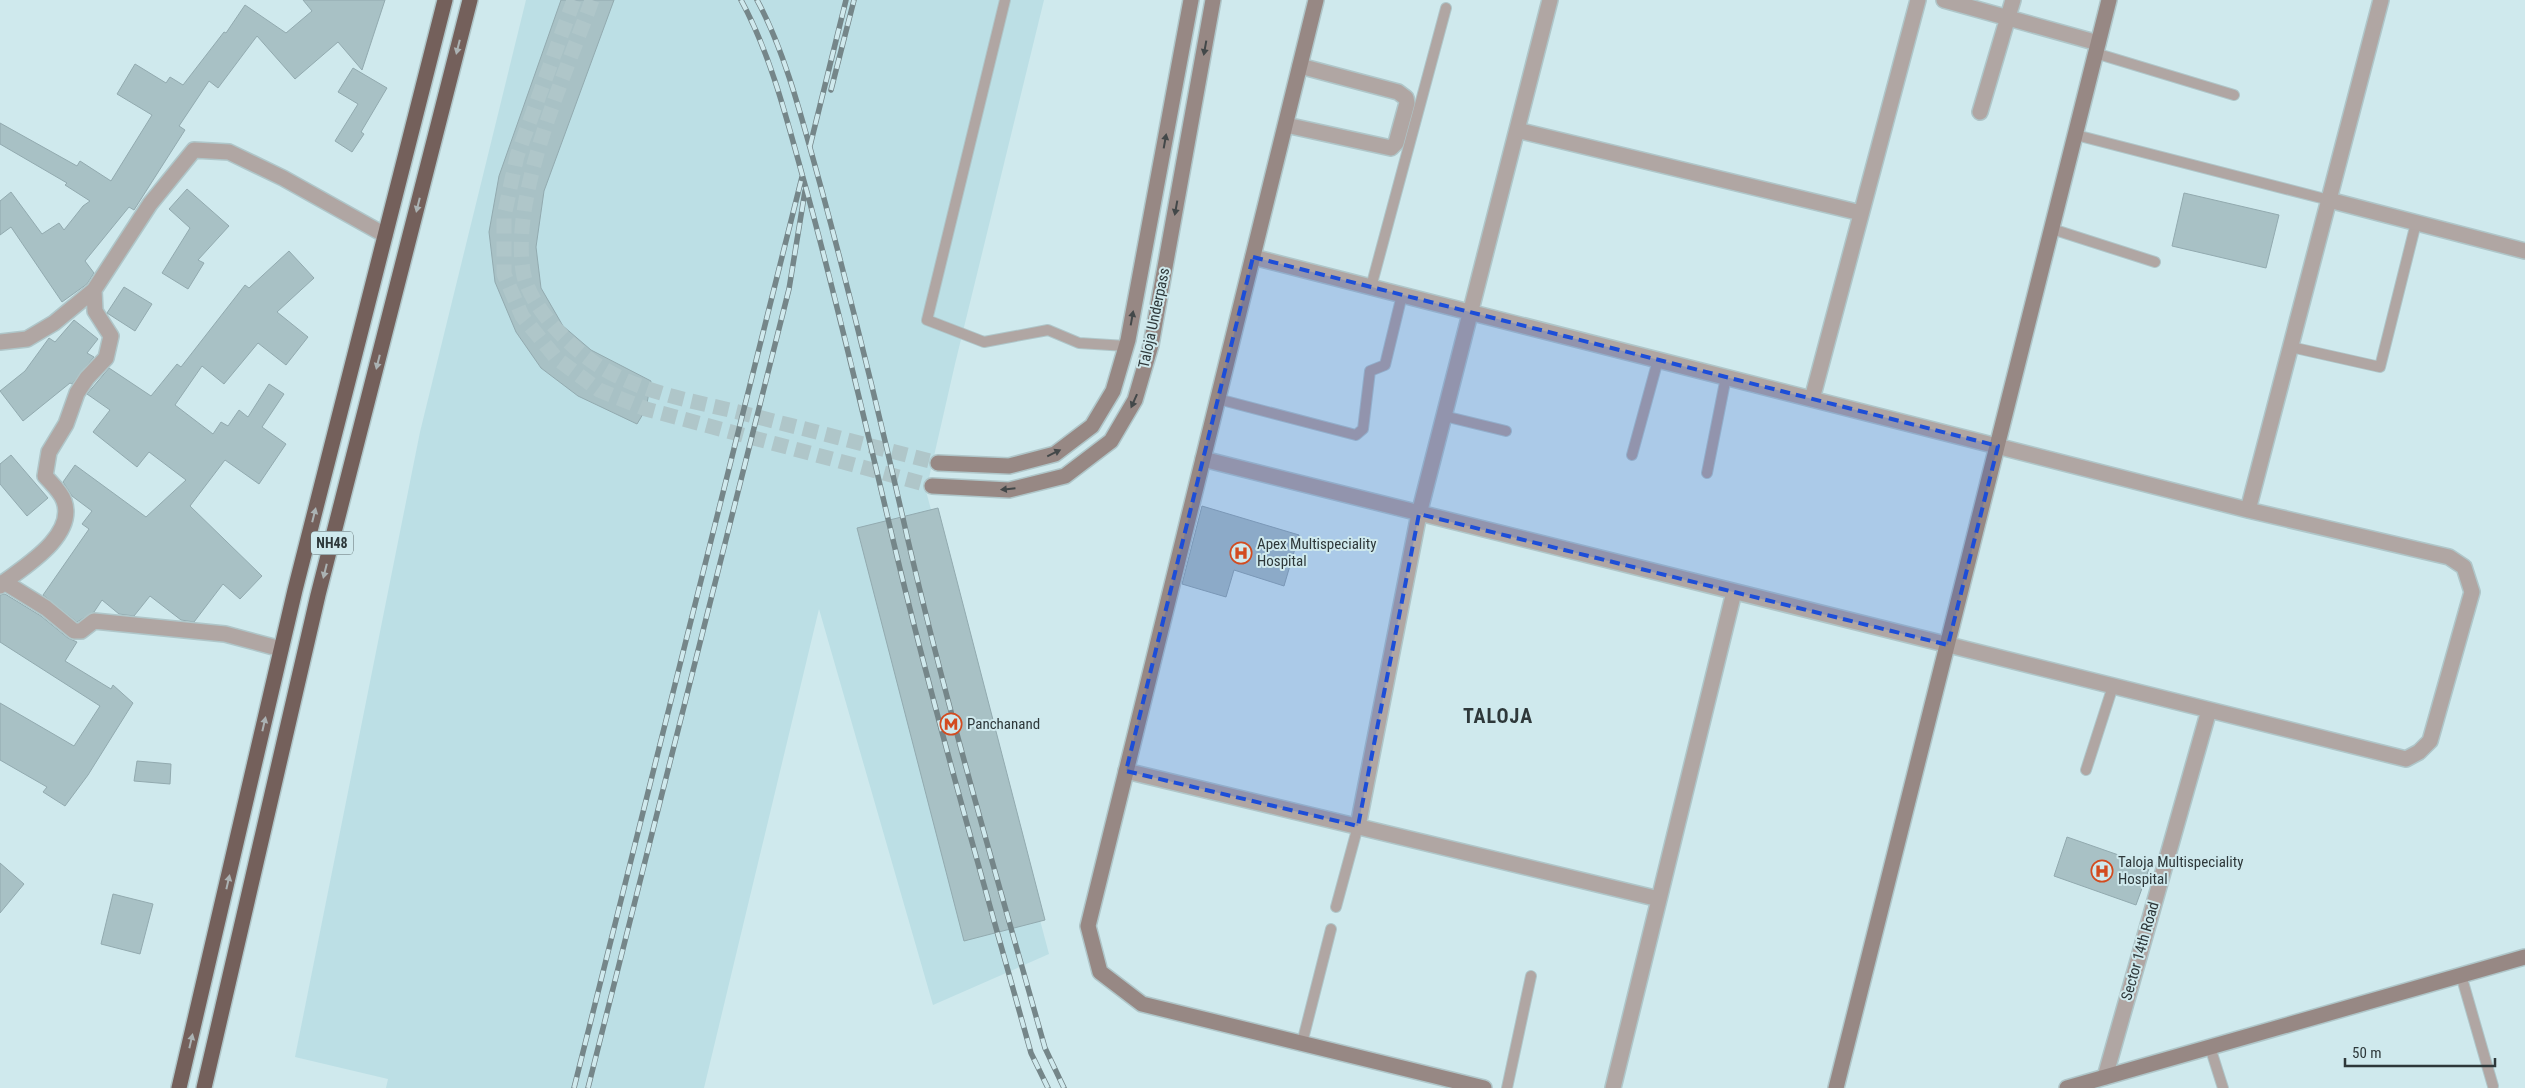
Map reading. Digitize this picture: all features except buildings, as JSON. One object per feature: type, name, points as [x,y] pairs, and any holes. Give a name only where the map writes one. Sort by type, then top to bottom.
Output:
[{"type":"highway","name":"NH48","points":[[180,1088],[281,649],[445,0]]},
{"type":"highway","name":"NH48","points":[[204,1088],[318,596],[470,0]]},
{"type":"street","name":"Taloja Underpass","points":[[938,463],[1009,466],[1055,454],[1092,426],[1113,391],[1126,346],[1191,0]]},
{"type":"street","name":"Taloja Underpass","points":[[932,486],[1009,490],[1065,476],[1110,441],[1136,400],[1151,345],[1213,0]]},
{"type":"street","points":[[1316,0],[1088,926],[1100,972],[1142,1004],[1484,1088]]},
{"type":"street","points":[[1358,826],[1419,514],[1550,0]]},
{"type":"street","points":[[1812,399],[1918,0]]},
{"type":"street","points":[[1944,0],[2008,18],[2096,48]]},
{"type":"street","points":[[1980,112],[2013,0]]},
{"type":"street","points":[[1836,1088],[2109,0]]},
{"type":"street","points":[[2248,510],[2381,0]]},
{"type":"street","points":[[1286,125],[1391,148],[1396,143],[1407,103],[1406,98],[1398,92],[1300,66]]},
{"type":"street","points":[[1517,130],[1861,213]]},
{"type":"street","points":[[0,342],[27,338],[34,335],[54,323],[94,290],[150,204],[194,150],[229,152],[283,178],[385,235]]},
{"type":"street","points":[[2329,200],[2525,251]]},
{"type":"street","points":[[1203,458],[1419,514],[2406,759],[2430,741],[2472,592],[2464,567],[2449,557],[2248,510],[1253,257]]},
{"type":"street","points":[[94,290],[95,311],[111,336],[106,358],[87,378],[77,393],[66,424],[49,452],[45,476],[64,500],[66,517],[48,549],[2,584],[46,608],[74,632],[81,631],[94,621],[225,634],[281,649]]},
{"type":"street","points":[[1613,1088],[1734,592]]},
{"type":"street","name":"Sector 14th Road","points":[[2105,1077],[2209,710]]},
{"type":"street","points":[[1126,771],[1659,899]]},
{"type":"street","points":[[2067,1088],[2525,957]]},
{"type":"lane","points":[[1005,0],[927,320],[984,342],[1048,330],[1079,343],[1126,346]]},
{"type":"lane","points":[[1371,287],[1446,8]]},
{"type":"lane","points":[[2096,48],[2234,95]]},
{"type":"lane","points":[[2076,135],[2329,200]]},
{"type":"lane","points":[[2290,347],[2380,368],[2416,223]]},
{"type":"lane","points":[[2052,230],[2155,262]]},
{"type":"lane","points":[[1218,399],[1356,435],[1363,428],[1370,371],[1385,364],[1402,295]]},
{"type":"lane","points":[[1632,455],[1658,360]]},
{"type":"lane","points":[[1707,473],[1726,377]]},
{"type":"lane","points":[[1444,416],[1506,431]]},
{"type":"lane","points":[[2086,770],[2113,686]]},
{"type":"lane","points":[[1336,907],[1358,826]]},
{"type":"lane","points":[[1302,1043],[1331,929]]},
{"type":"lane","points":[[2462,975],[2493,1086]]},
{"type":"lane","points":[[1507,1088],[1531,976]]},
{"type":"lane","points":[[2210,1047],[2223,1088]]},
{"type":"highlighted area","points":[[1253,257],[1998,446],[1948,645],[1419,514],[1358,826],[1126,771]]},
{"type":"shaded area","points":[[526,0],[1044,0],[926,491],[1049,954],[933,1005],[819,609],[704,1088],[386,1088],[388,1079],[295,1057],[420,432]]},
{"type":"tunnel","points":[[574,0],[517,156],[504,216],[504,274],[522,316],[556,358],[599,390],[646,409],[932,486]]},
{"type":"tunnel","points":[[592,0],[543,134],[532,171],[525,206],[521,240],[523,271],[527,285],[543,313],[554,327],[579,351],[604,369],[635,384],[686,400],[938,463]]},
{"type":"railway","points":[[741,0],[771,70],[794,143],[830,280],[943,736],[1031,1053],[1048,1088]]},
{"type":"railway","points":[[757,0],[777,45],[802,119],[856,320],[922,600],[956,729],[1045,1048],[1064,1088]]},
{"type":"railway","points":[[810,146],[846,0]]},
{"type":"railway","points":[[831,90],[854,0]]},
{"type":"railway","points":[[574,1088],[802,177]]},
{"type":"railway","points":[[588,1088],[789,289],[805,191]]},
{"type":"place","name":"Apex Multispeciality Hospital","points":[[1241,553]]},
{"type":"place","name":"Panchanand","points":[[951,724]]},
{"type":"place","name":"Taloja Multispeciality Hospital","points":[[2102,871]]},
{"type":"district","name":"TALOJA","points":[[1498,716]]}]
